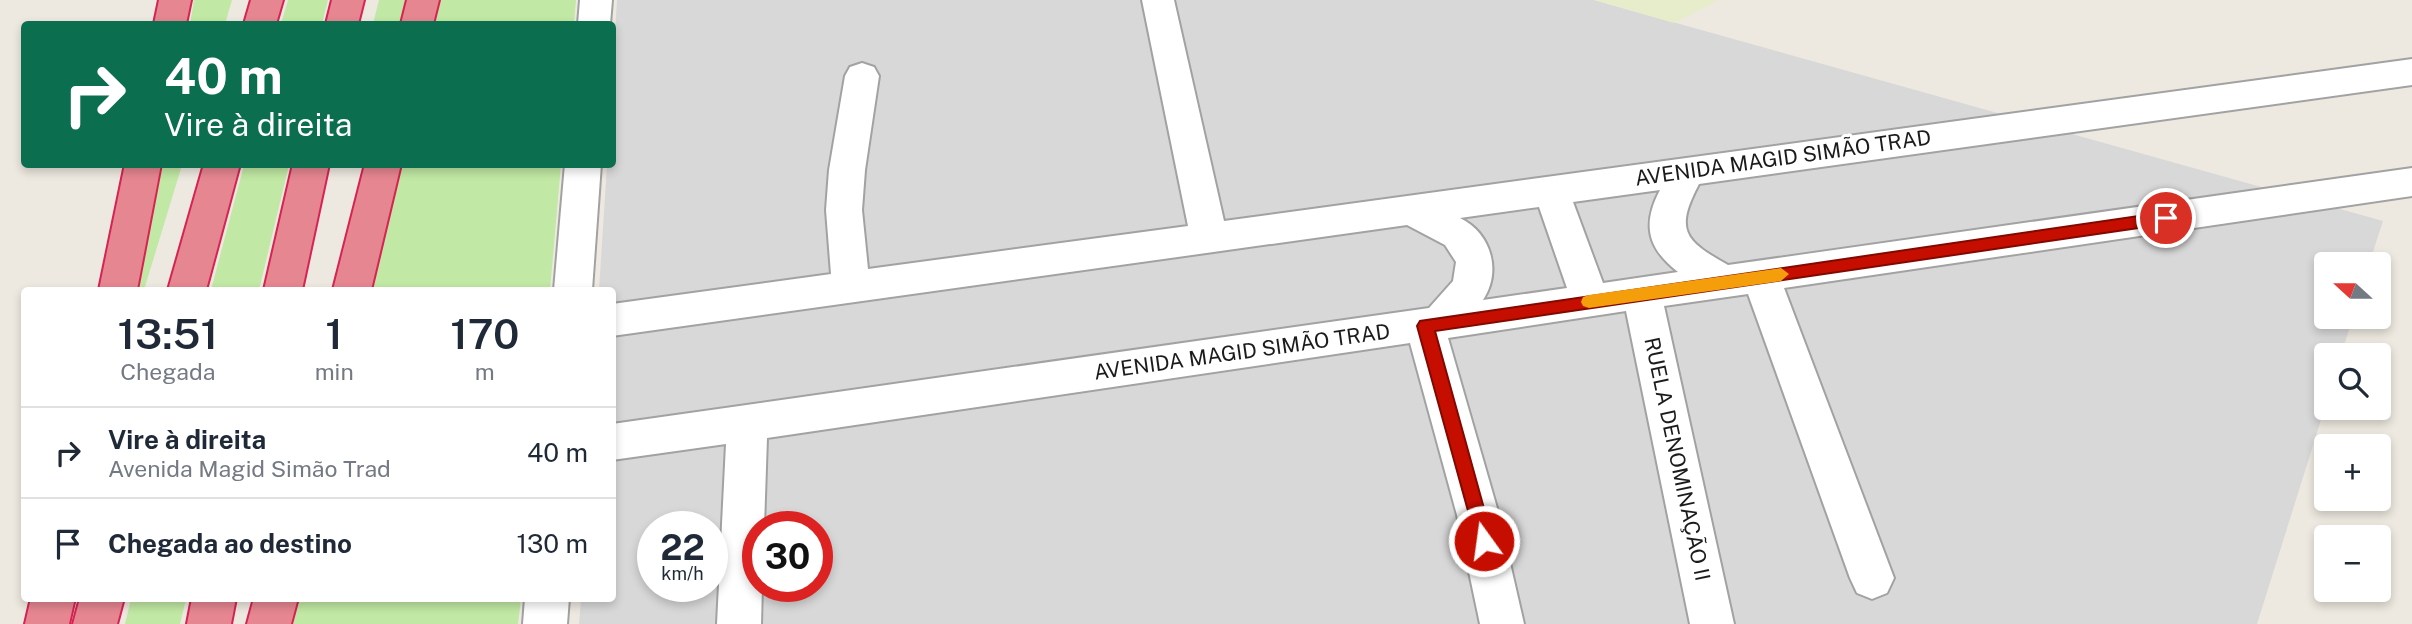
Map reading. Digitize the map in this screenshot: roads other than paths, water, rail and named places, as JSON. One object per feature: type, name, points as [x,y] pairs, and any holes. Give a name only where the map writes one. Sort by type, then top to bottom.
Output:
[{"type":"highway","points":[[171,21],[175,0]]},
{"type":"highway","points":[[261,21],[267,0]]},
{"type":"highway","points":[[343,21],[348,0]]},
{"type":"highway","points":[[418,21],[423,0]]},
{"type":"highway","points":[[119,287],[141,168]]},
{"type":"highway","points":[[188,287],[221,168]]},
{"type":"highway","points":[[284,287],[310,168]]},
{"type":"highway","points":[[353,287],[382,168]]},
{"type":"highway","points":[[47,624],[52,602]]},
{"type":"highway","points":[[95,624],[101,602]]},
{"type":"highway","points":[[209,624],[214,602]]},
{"type":"highway","points":[[269,624],[274,602]]},
{"type":"street","points":[[594,21],[596,0]]},
{"type":"street","points":[[1158,0],[1209,237]]},
{"type":"street","name":"AVENIDA MAGID SIMÃO TRAD","points":[[616,319],[2412,72]]},
{"type":"street","points":[[851,286],[844,211],[847,170],[862,76]]},
{"type":"street","points":[[573,287],[583,168]]},
{"type":"street","points":[[1688,171],[1667,214],[1668,237],[1685,259],[1743,280],[1872,578]]},
{"type":"street","name":"AVENIDA MAGID SIMÃO TRAD","points":[[616,441],[2412,183]]},
{"type":"street","points":[[1550,190],[1591,301]]},
{"type":"street","points":[[1409,209],[1458,234],[1475,260],[1471,287],[1432,324],[1502,624]]},
{"type":"street","name":"RUELA DENOMINAÇÃO II","points":[[1642,294],[1712,624]]},
{"type":"street","points":[[739,624],[747,422]]},
{"type":"street","points":[[545,624],[547,602]]}]
